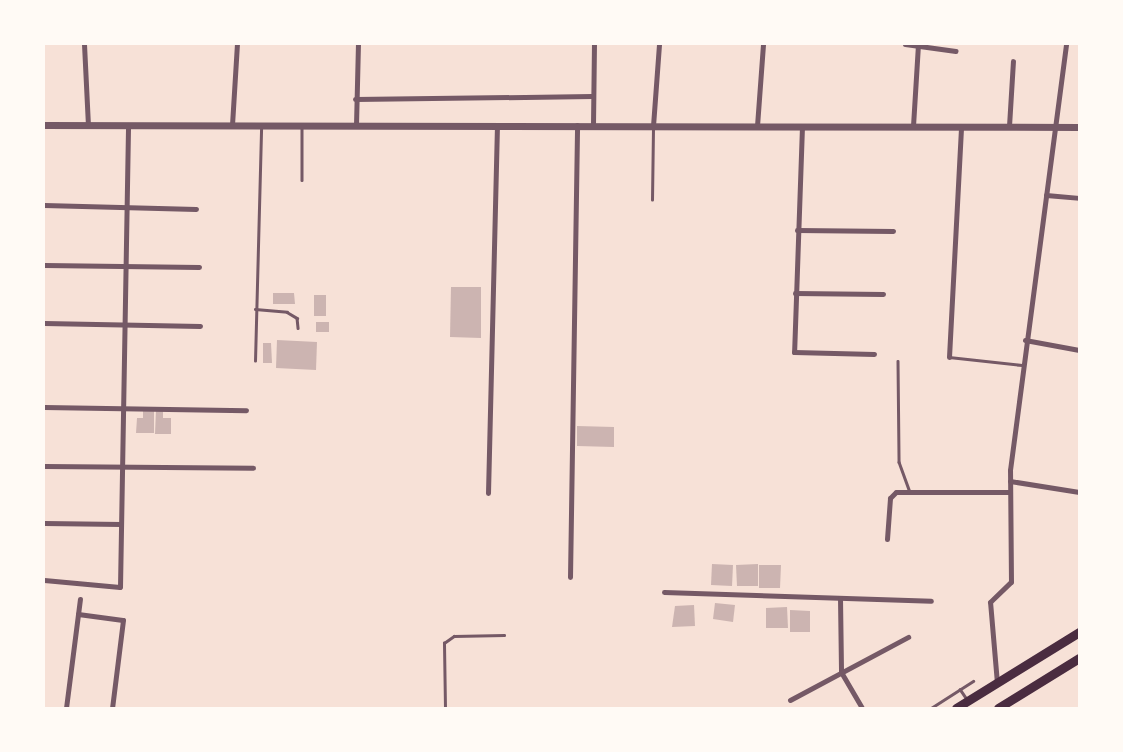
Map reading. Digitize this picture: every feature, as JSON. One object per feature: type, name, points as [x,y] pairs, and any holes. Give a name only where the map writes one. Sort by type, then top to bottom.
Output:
[{"type":"main road","points":[[956,708],[1079,632]]},
{"type":"main road","points":[[998,708],[1079,658]]},
{"type":"street","points":[[84,44],[88,125]]},
{"type":"street","points":[[232,125],[237,44]]},
{"type":"street","points":[[356,125],[355,99],[358,44]]},
{"type":"street","points":[[593,126],[594,44]]},
{"type":"street","points":[[654,126],[659,44]]},
{"type":"street","points":[[756,126],[764,44]]},
{"type":"street","points":[[905,44],[956,51]]},
{"type":"street","points":[[997,683],[990,602],[1011,582],[1010,481],[1025,340],[1066,44]]},
{"type":"street","points":[[913,126],[918,45]]},
{"type":"street","points":[[1010,126],[1013,61]]},
{"type":"street","points":[[355,99],[592,96]]},
{"type":"street","points":[[44,124],[1079,127]]},
{"type":"street","points":[[44,580],[120,587],[128,125]]},
{"type":"street","points":[[488,493],[497,125]]},
{"type":"street","points":[[570,577],[578,126]]},
{"type":"street","points":[[802,126],[794,352],[874,354]]},
{"type":"street","points":[[949,357],[961,126]]},
{"type":"street","points":[[1046,195],[1079,198]]},
{"type":"street","points":[[44,205],[127,209],[196,209]]},
{"type":"street","points":[[797,230],[893,231]]},
{"type":"street","points":[[44,265],[199,267]]},
{"type":"street","points":[[796,293],[883,294]]},
{"type":"street","points":[[44,323],[200,326]]},
{"type":"street","points":[[1025,340],[1079,350]]},
{"type":"street","points":[[44,407],[246,410]]},
{"type":"street","points":[[44,466],[252,468]]},
{"type":"street","points":[[1010,481],[1079,492]]},
{"type":"street","points":[[887,539],[892,494],[910,492],[1009,492]]},
{"type":"street","points":[[44,523],[122,524]]},
{"type":"street","points":[[664,592],[930,601]]},
{"type":"street","points":[[840,598],[841,672],[862,708]]},
{"type":"street","points":[[66,708],[80,599]]},
{"type":"street","points":[[78,614],[123,620],[112,708]]},
{"type":"street","points":[[790,700],[908,637]]},
{"type":"lane","points":[[255,360],[255,308],[262,125]]},
{"type":"lane","points":[[302,125],[302,180]]},
{"type":"lane","points":[[652,200],[654,126]]},
{"type":"lane","points":[[255,308],[288,312],[297,318],[298,328]]},
{"type":"lane","points":[[949,357],[1022,365]]},
{"type":"lane","points":[[898,361],[898,462],[910,492]]},
{"type":"lane","points":[[445,708],[444,643],[448,639],[504,635]]},
{"type":"lane","points":[[931,708],[973,681]]},
{"type":"lane","points":[[960,689],[968,701]]},
{"type":"building","points":[[451,287],[481,287],[481,338],[450,337]]},
{"type":"building","points":[[273,293],[294,293],[295,304],[273,304]]},
{"type":"building","points":[[314,295],[326,295],[326,316],[314,316]]},
{"type":"building","points":[[316,322],[329,322],[329,332],[316,332]]},
{"type":"building","points":[[277,340],[317,342],[316,370],[276,368]]},
{"type":"building","points":[[263,343],[271,343],[272,363],[263,363]]},
{"type":"building","points":[[143,410],[154,410],[154,433],[136,433],[137,418],[143,418]]},
{"type":"building","points":[[156,410],[163,410],[163,418],[171,418],[171,434],[155,434]]},
{"type":"building","points":[[577,426],[614,427],[614,447],[577,446]]},
{"type":"building","points":[[712,564],[733,565],[732,586],[711,585]]},
{"type":"building","points":[[758,564],[758,586],[737,586],[736,565]]},
{"type":"building","points":[[759,565],[781,565],[780,588],[759,588]]},
{"type":"building","points":[[715,603],[735,605],[733,622],[713,619]]},
{"type":"building","points":[[694,605],[695,626],[672,627],[675,606]]},
{"type":"building","points":[[787,607],[788,628],[766,628],[766,608]]},
{"type":"building","points":[[790,610],[810,611],[810,632],[790,632]]}]
